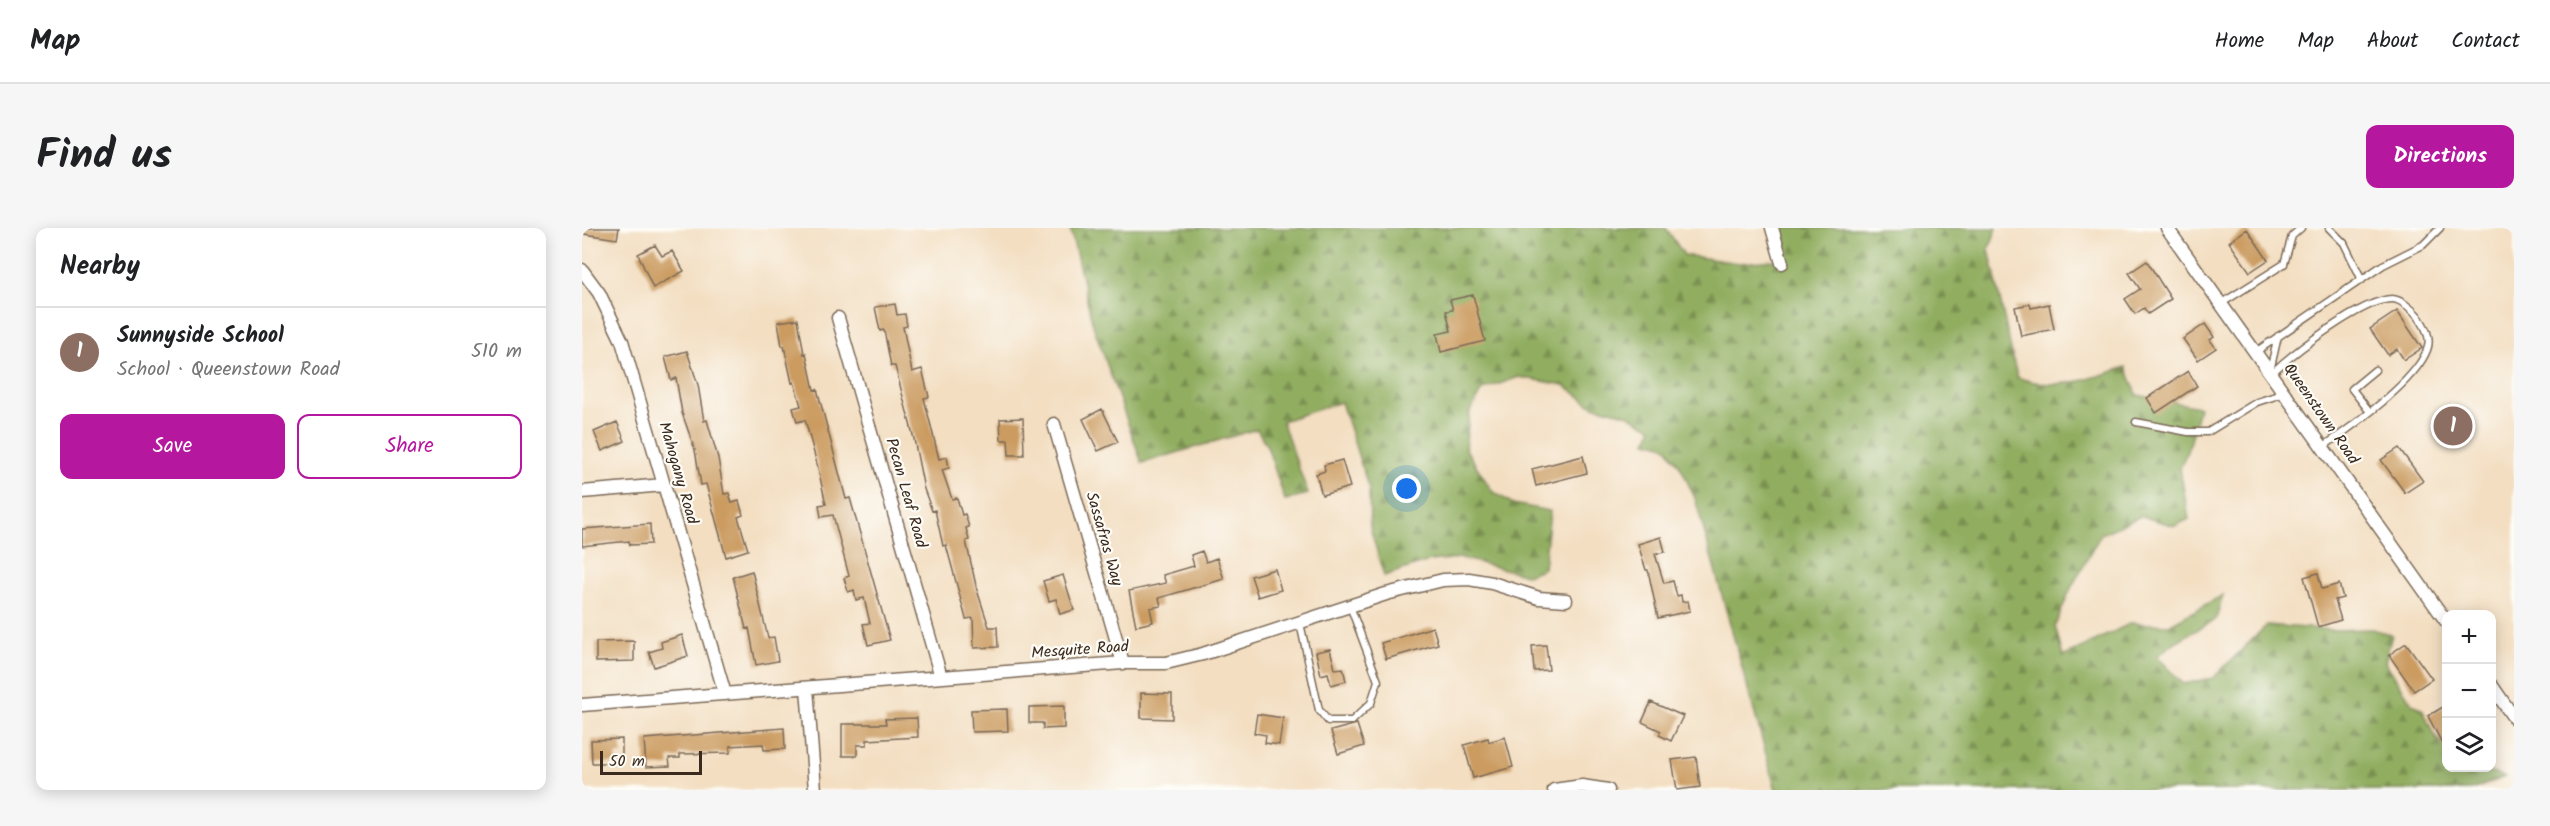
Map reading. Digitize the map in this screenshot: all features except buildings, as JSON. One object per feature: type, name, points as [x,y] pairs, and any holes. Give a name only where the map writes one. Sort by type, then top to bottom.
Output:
[{"type":"street","points":[[1772,228],[1782,263]]},
{"type":"street","name":"Queenstown Road","points":[[2167,228],[2257,351],[2442,615]]},
{"type":"street","name":"Mahogany Road","points":[[582,270],[599,292],[622,341],[725,694]]},
{"type":"street","name":"Pecan Leaf Road","points":[[838,318],[941,677]]},
{"type":"street","name":"Sassafras Way","points":[[1054,424],[1123,663]]},
{"type":"street","points":[[582,492],[664,485]]},
{"type":"street","name":"Mesquite Road","points":[[582,705],[1123,663],[1166,663],[1414,585],[1443,580],[1469,579],[1492,583],[1539,598],[1566,600]]},
{"type":"street","points":[[807,688],[815,790]]},
{"type":"street","points":[[2496,691],[2514,716]]},
{"type":"street","points":[[1554,790],[1582,786],[1608,790]]},
{"type":"lane","points":[[2222,303],[2284,264],[2292,236],[2301,228]]},
{"type":"lane","points":[[2329,228],[2344,243],[2362,280]]},
{"type":"lane","points":[[2257,351],[2383,265],[2423,245],[2440,228]]},
{"type":"lane","points":[[2271,372],[2289,357],[2357,312],[2393,299],[2403,303],[2418,315],[2430,338],[2420,365],[2370,412],[2324,446]]},
{"type":"lane","points":[[2271,372],[2278,336]]},
{"type":"lane","points":[[2370,412],[2352,389],[2376,370]]},
{"type":"lane","points":[[2136,422],[2188,432],[2208,432],[2257,402],[2286,393]]},
{"type":"lane","points":[[1300,622],[1319,710],[1328,721],[1352,721],[1371,703],[1378,681],[1350,606]]},
{"type":"green space","points":[[1070,228],[1666,228],[1684,255],[1739,263],[1775,260],[1786,244],[1782,228],[1997,228],[1989,249],[2017,377],[2045,384],[2058,384],[2085,380],[2126,367],[2137,395],[2199,407],[2191,441],[2180,469],[2189,519],[2175,526],[2141,516],[2101,534],[2070,590],[2055,626],[2063,657],[2131,623],[2169,625],[2223,595],[2216,619],[2177,641],[2157,656],[2183,684],[2213,678],[2267,625],[2333,630],[2373,629],[2392,635],[2385,662],[2412,703],[2423,710],[2434,735],[2442,744],[2442,772],[2489,772],[2505,777],[2471,790],[1776,790],[1695,498],[1680,466],[1666,446],[1647,441],[1652,428],[1627,414],[1593,406],[1564,385],[1519,377],[1482,390],[1470,411],[1465,448],[1492,491],[1513,504],[1550,511],[1544,568],[1527,575],[1461,558],[1429,561],[1384,576],[1370,527],[1369,489],[1341,402],[1282,421],[1308,494],[1285,500],[1267,446],[1257,429],[1142,463],[1093,325]]},
{"type":"place","name":"Sunnyside School","points":[[2453,426]]}]
